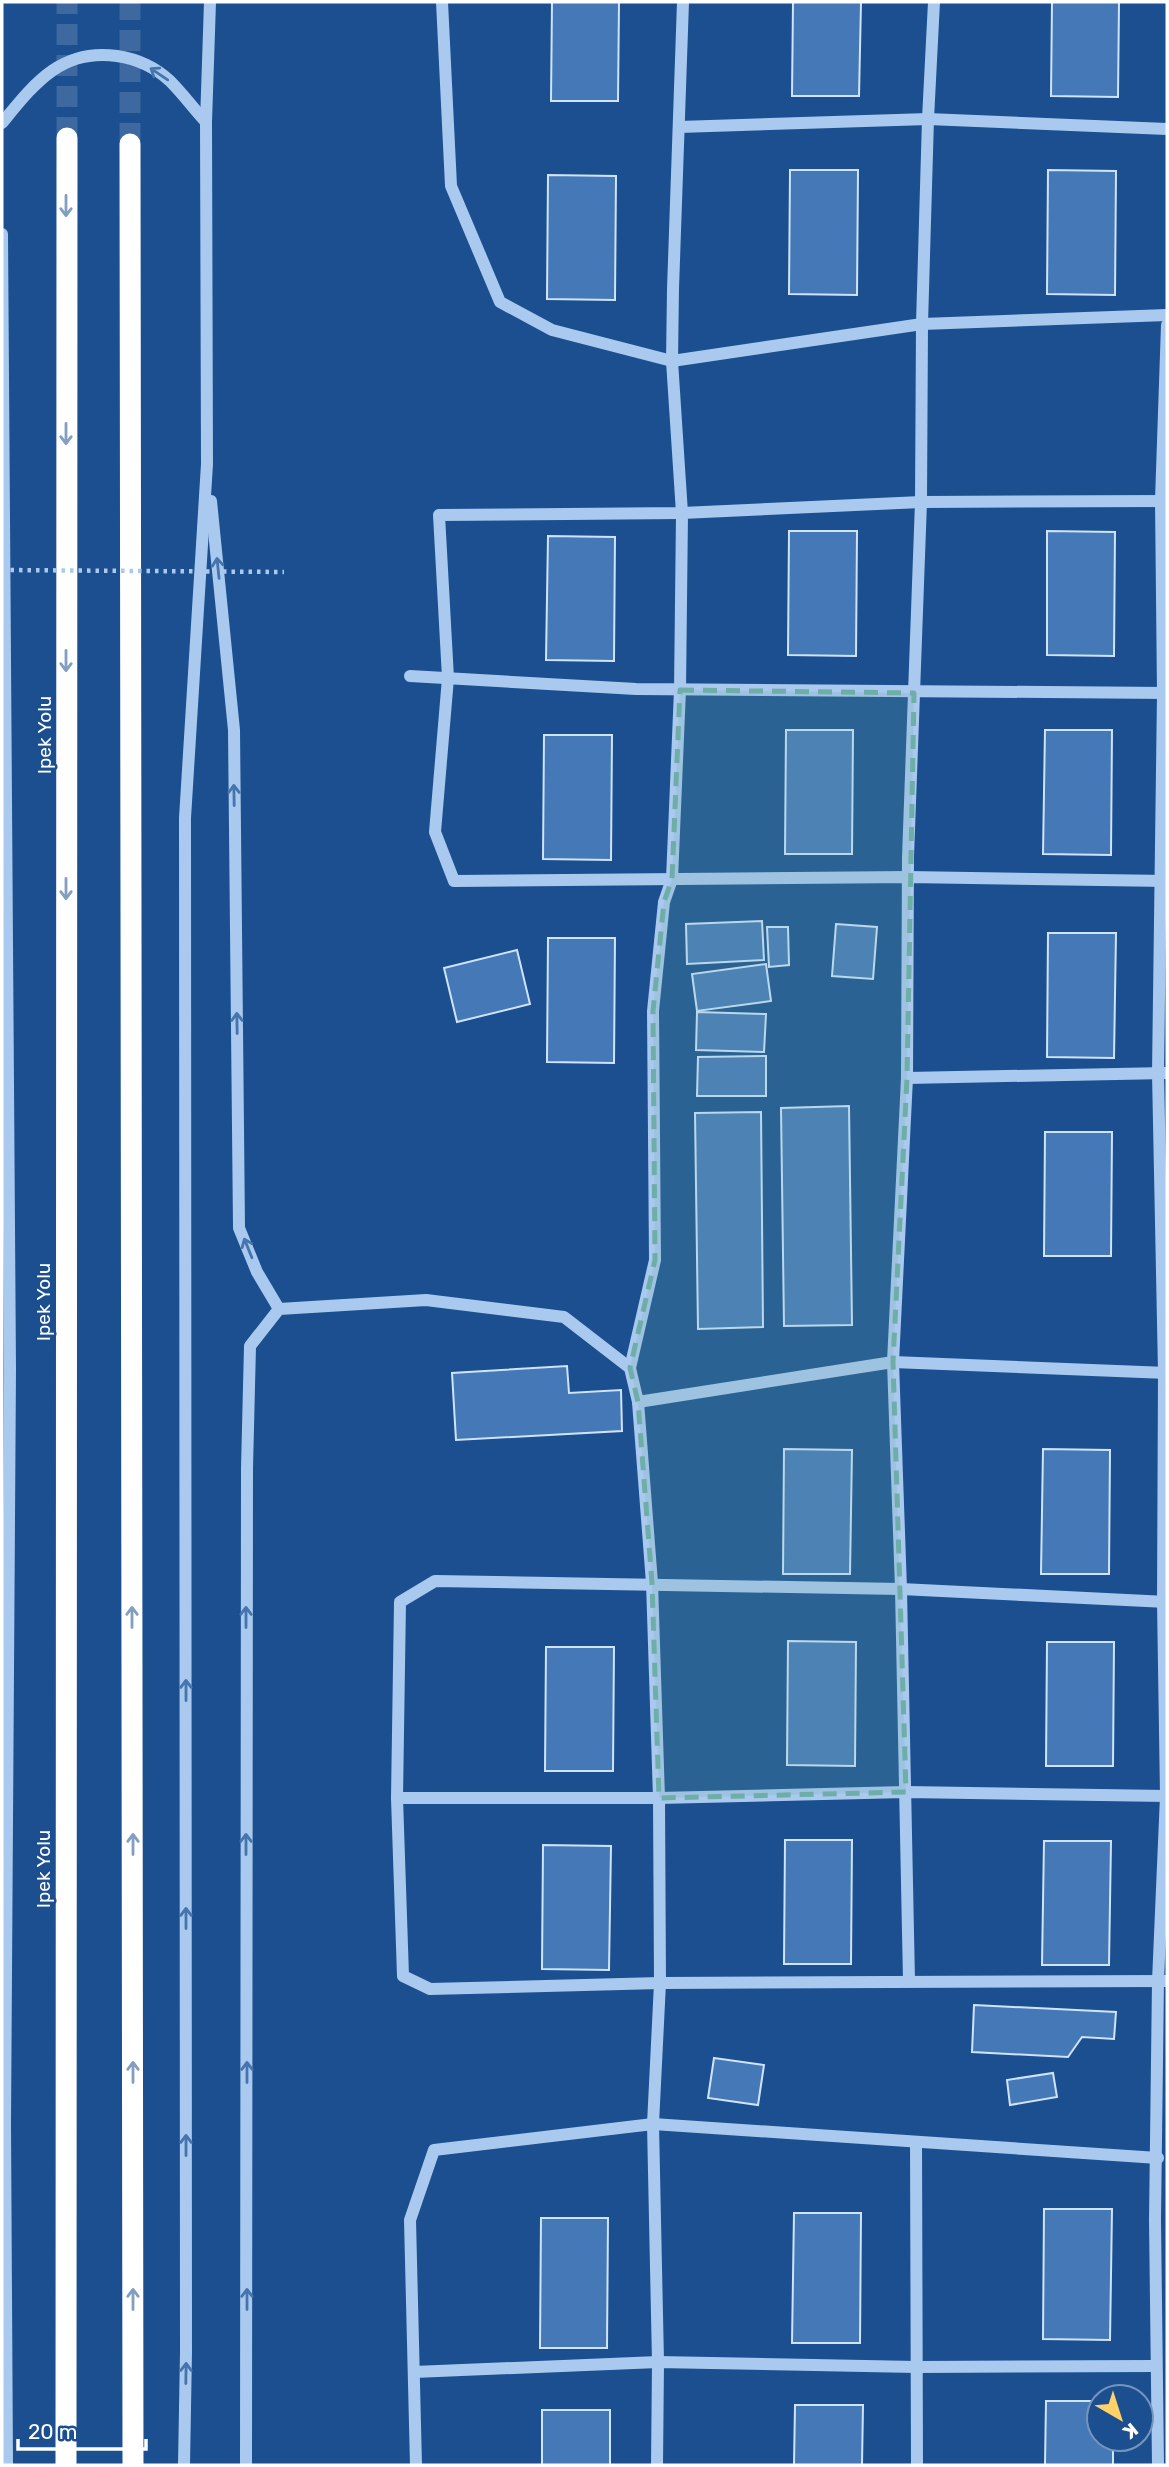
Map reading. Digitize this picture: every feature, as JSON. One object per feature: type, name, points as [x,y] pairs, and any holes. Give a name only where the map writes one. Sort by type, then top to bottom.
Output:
[{"type":"highway","name":"Ipek Yolu","points":[[66,138],[66,2465]]},
{"type":"highway","points":[[130,144],[134,2465]]},
{"type":"street","points":[[184,2465],[185,818],[207,464],[206,122],[210,2]]},
{"type":"street","points":[[442,2],[451,186],[500,302],[552,330],[672,362],[922,324],[1167,315]]},
{"type":"street","points":[[657,2465],[658,2361],[653,2124],[660,1983],[660,1798],[652,1583],[638,1402],[630,1368],[655,1260],[653,1011],[664,902],[672,879],[680,690],[682,513],[672,362],[683,2]]},
{"type":"street","points":[[909,1981],[901,1589],[893,1362],[907,1078],[908,877],[921,502],[922,324],[928,119],[934,2]]},
{"type":"street","points":[[2,123],[32,86],[62,63],[97,53],[137,59],[169,80],[206,122]]},
{"type":"street","points":[[680,127],[928,119],[1167,129]]},
{"type":"street","points":[[2,234],[6,1370],[4,2125],[7,2465]]},
{"type":"street","points":[[1158,2465],[1155,2220],[1167,1796],[1163,1073],[1167,325]]},
{"type":"street","points":[[207,464],[234,730],[239,1228],[257,1272],[279,1309]]},
{"type":"street","points":[[1164,500],[921,502],[682,513],[439,515],[448,678],[435,832],[454,881],[908,877],[1164,881]]},
{"type":"street","points":[[410,676],[680,690],[1165,693]]},
{"type":"street","points":[[907,1078],[1163,1073]]},
{"type":"street","points":[[246,2465],[250,1346],[279,1309],[426,1300],[564,1317],[630,1368]]},
{"type":"street","points":[[638,1402],[893,1362],[1165,1373]]},
{"type":"street","points":[[1163,1981],[660,1983],[430,1989],[403,1976],[397,1798],[400,1602],[435,1581],[901,1589],[1165,1602]]},
{"type":"street","points":[[397,1798],[660,1798],[906,1792],[1167,1796]]},
{"type":"street","points":[[416,2465],[410,2220],[434,2150],[653,2124],[1157,2158]]},
{"type":"street","points":[[916,2142],[917,2465]]},
{"type":"street","points":[[414,2372],[658,2361],[916,2367],[1156,2366]]},
{"type":"path","points":[[2,570],[284,572]]},
{"type":"highlighted area","points":[[680,690],[914,693],[907,1078],[893,1362],[906,1792],[659,1798],[652,1583],[638,1402],[630,1368],[655,1260],[653,1011],[664,902],[672,879]]},
{"type":"building","points":[[552,2],[619,2],[618,101],[551,101]]},
{"type":"building","points":[[793,2],[861,2],[859,96],[792,96]]},
{"type":"building","points":[[1052,2],[1119,2],[1118,97],[1051,96]]},
{"type":"building","points":[[790,170],[858,170],[857,295],[789,294]]},
{"type":"building","points":[[1048,170],[1116,171],[1115,295],[1047,294]]},
{"type":"building","points":[[548,175],[616,176],[615,300],[547,299]]},
{"type":"building","points":[[789,531],[857,531],[856,656],[788,655]]},
{"type":"building","points":[[1047,531],[1115,532],[1114,656],[1047,655]]},
{"type":"building","points":[[548,536],[615,537],[614,661],[546,660]]},
{"type":"building","points":[[786,730],[853,730],[852,854],[785,854]]},
{"type":"building","points":[[1045,730],[1112,730],[1111,855],[1043,854]]},
{"type":"building","points":[[544,735],[612,735],[611,860],[543,859]]},
{"type":"building","points":[[762,921],[764,960],[687,964],[686,924]]},
{"type":"building","points":[[836,924],[877,927],[873,979],[832,976]]},
{"type":"building","points":[[767,927],[788,927],[789,965],[769,967]]},
{"type":"building","points":[[1048,933],[1116,933],[1114,1058],[1047,1057]]},
{"type":"building","points":[[548,938],[615,938],[614,1063],[547,1062]]},
{"type":"building","points":[[517,950],[530,1004],[457,1022],[444,968]]},
{"type":"building","points":[[766,964],[771,1001],[697,1011],[692,974]]},
{"type":"building","points":[[697,1012],[766,1014],[764,1052],[696,1050]]},
{"type":"building","points":[[766,1056],[766,1096],[697,1096],[698,1057]]},
{"type":"building","points":[[849,1106],[852,1325],[784,1326],[781,1108]]},
{"type":"building","points":[[761,1112],[763,1327],[698,1329],[695,1113]]},
{"type":"building","points":[[1045,1132],[1112,1132],[1111,1256],[1044,1256]]},
{"type":"building","points":[[567,1366],[569,1393],[621,1390],[622,1431],[456,1440],[452,1373]]},
{"type":"building","points":[[784,1449],[852,1450],[850,1574],[783,1574]]},
{"type":"building","points":[[1043,1449],[1110,1450],[1109,1574],[1041,1574]]},
{"type":"building","points":[[788,1641],[856,1642],[855,1766],[787,1765]]},
{"type":"building","points":[[1047,1642],[1114,1642],[1113,1766],[1046,1766]]},
{"type":"building","points":[[546,1647],[614,1647],[613,1771],[545,1771]]},
{"type":"building","points":[[785,1840],[852,1840],[851,1964],[784,1964]]},
{"type":"building","points":[[1044,1841],[1111,1841],[1109,1965],[1042,1965]]},
{"type":"building","points":[[543,1845],[611,1846],[609,1970],[542,1969]]},
{"type":"building","points":[[974,2005],[1116,2012],[1114,2039],[1082,2037],[1068,2057],[972,2052]]},
{"type":"building","points":[[714,2058],[764,2065],[758,2105],[708,2098]]},
{"type":"building","points":[[1053,2073],[1057,2097],[1010,2105],[1007,2080]]},
{"type":"building","points":[[1044,2209],[1112,2209],[1110,2340],[1043,2339]]},
{"type":"building","points":[[794,2213],[861,2213],[860,2343],[792,2343]]},
{"type":"building","points":[[541,2218],[608,2218],[607,2348],[540,2348]]},
{"type":"building","points":[[1046,2401],[1085,2401],[1085,2453],[1113,2453],[1113,2465],[1045,2465]]},
{"type":"building","points":[[795,2405],[863,2405],[862,2465],[794,2465]]},
{"type":"building","points":[[542,2410],[610,2410],[610,2465],[542,2465]]},
{"type":"tunnel","points":[[67,2],[67,138]]},
{"type":"tunnel","points":[[130,2],[130,144]]}]
